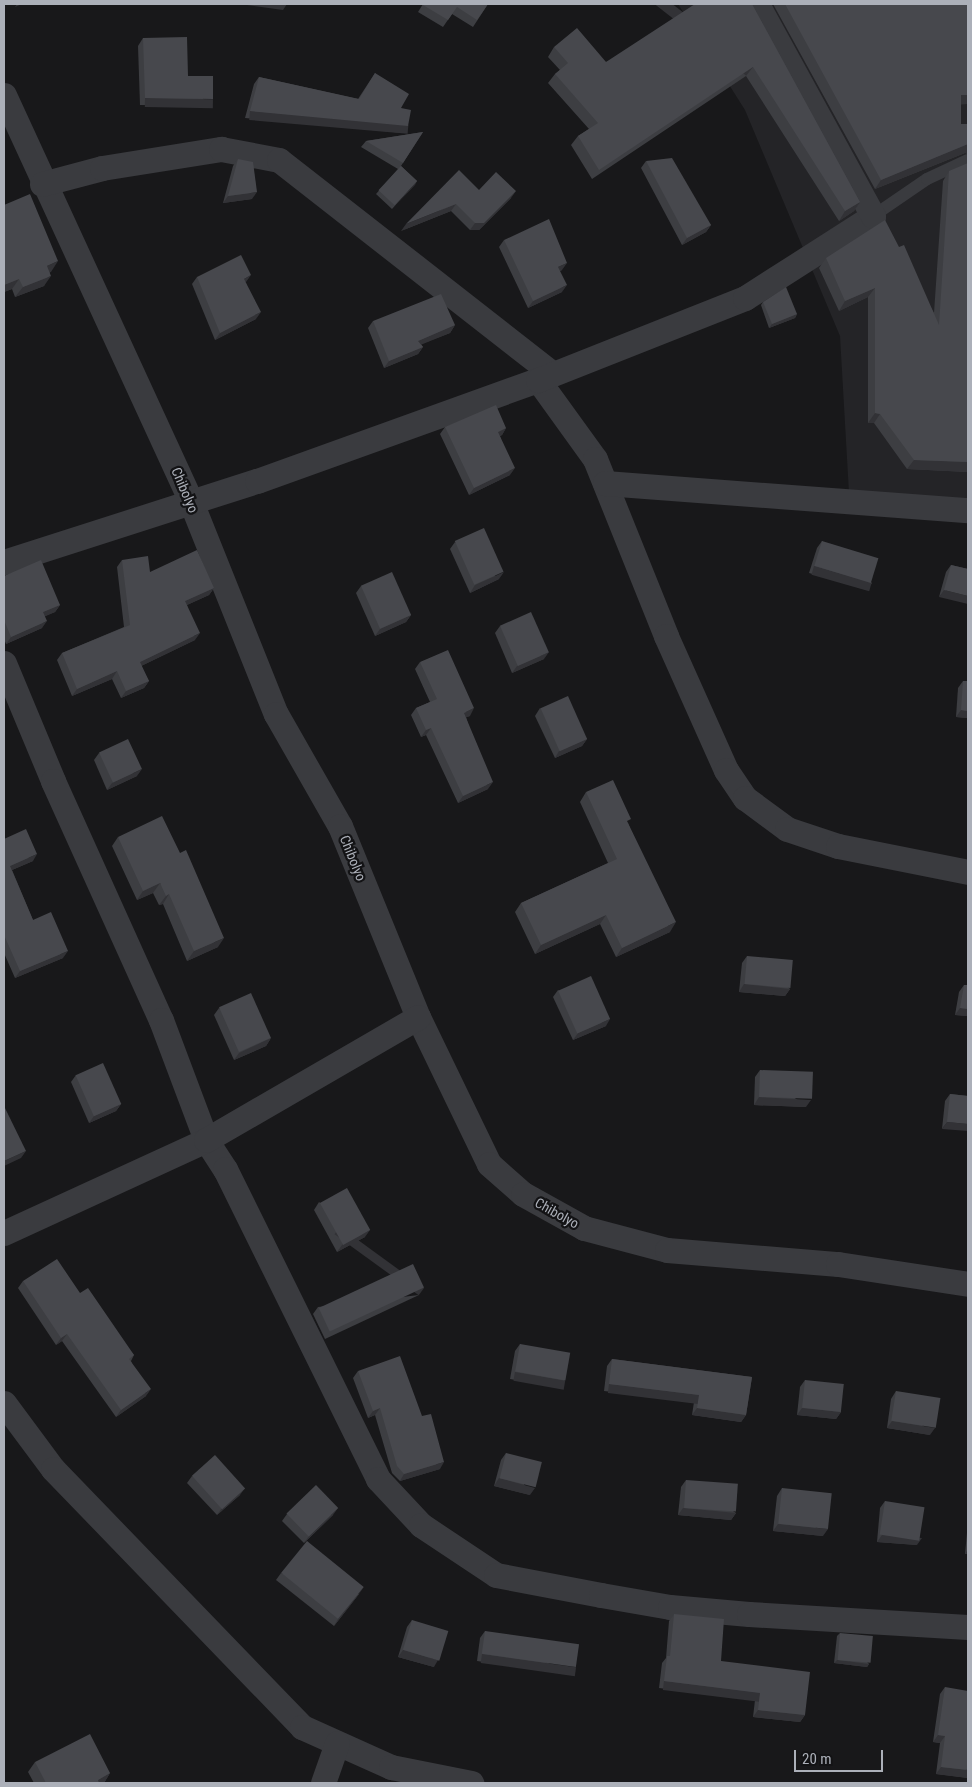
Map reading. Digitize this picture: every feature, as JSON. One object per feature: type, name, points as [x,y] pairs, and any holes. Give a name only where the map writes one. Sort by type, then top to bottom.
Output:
[{"type":"street","points":[[4,562],[257,482],[545,376],[745,298],[873,216],[756,4]]},
{"type":"street","name":"Chibolyo","points":[[4,95],[42,184],[118,339],[191,502],[276,714],[340,826],[418,1017],[489,1164],[523,1194],[584,1228],[667,1250],[838,1264],[968,1284]]},
{"type":"street","points":[[42,184],[102,168],[221,149],[279,160],[545,376],[595,459],[666,636],[726,770],[745,798],[787,829],[838,846],[968,872]]},
{"type":"street","points":[[604,483],[968,510]]},
{"type":"street","points":[[4,664],[52,781],[161,1020],[206,1140],[225,1169],[378,1479],[421,1525],[454,1549],[496,1575],[670,1606],[968,1627]]},
{"type":"street","points":[[4,1233],[206,1140],[418,1017]]},
{"type":"street","points":[[4,1403],[53,1469],[302,1727],[391,1767],[471,1783]]},
{"type":"street","points":[[323,1783],[337,1743]]},
{"type":"lane","points":[[873,216],[927,178],[968,160]]},
{"type":"shaded area","points":[[678,4],[968,4],[968,507],[849,493],[840,336],[745,110]]},
{"type":"building","points":[[424,4],[488,4],[477,20],[457,7],[448,20]]},
{"type":"building","points":[[695,4],[752,4],[860,202],[845,211],[753,67],[599,170],[578,136],[598,123],[555,74],[568,63],[554,47],[577,28],[606,62]]},
{"type":"building","points":[[785,4],[968,4],[968,95],[961,95],[961,124],[968,124],[968,144],[881,180]]},
{"type":"building","points":[[187,37],[188,76],[213,76],[213,99],[145,98],[143,38]]},
{"type":"building","points":[[375,73],[409,94],[401,108],[411,110],[408,126],[250,111],[259,77],[359,99]]},
{"type":"building","points":[[423,132],[403,163],[366,141]]},
{"type":"building","points":[[672,158],[711,225],[687,238],[646,161]]},
{"type":"building","points":[[238,159],[253,162],[257,192],[228,196]]},
{"type":"building","points":[[968,163],[968,462],[914,460],[880,414],[875,413],[875,288],[845,301],[826,258],[885,220],[899,247],[904,245],[939,325],[949,171]]},
{"type":"building","points":[[401,166],[417,181],[395,205],[378,190]]},
{"type":"building","points":[[459,170],[479,190],[496,172],[516,191],[484,223],[475,223],[456,204],[406,224]]},
{"type":"building","points":[[30,194],[58,261],[47,266],[51,276],[23,287],[19,279],[4,285],[4,205]]},
{"type":"building","points":[[549,219],[567,263],[558,267],[567,285],[533,301],[504,240]]},
{"type":"building","points":[[241,255],[251,275],[244,279],[261,312],[220,333],[197,277]]},
{"type":"building","points":[[786,287],[797,314],[772,324],[763,302]]},
{"type":"building","points":[[441,294],[455,325],[418,341],[423,347],[389,361],[373,321]]},
{"type":"building","points":[[496,405],[506,428],[498,432],[515,468],[474,488],[445,427]]},
{"type":"building","points":[[484,528],[504,572],[474,585],[455,541]]},
{"type":"building","points":[[822,541],[878,558],[871,583],[814,566]]},
{"type":"building","points":[[197,550],[214,588],[185,601],[200,633],[140,662],[149,681],[126,691],[117,671],[77,689],[62,653],[130,625],[122,560],[148,556],[150,572]]},
{"type":"building","points":[[41,560],[60,605],[43,612],[47,621],[11,637],[4,620],[4,576]]},
{"type":"building","points":[[951,565],[968,569],[968,596],[944,590]]},
{"type":"building","points":[[392,572],[411,615],[380,629],[361,586]]},
{"type":"building","points":[[531,612],[549,652],[518,666],[500,626]]},
{"type":"building","points":[[448,650],[474,708],[464,713],[493,782],[463,796],[431,728],[426,730],[416,708],[437,699],[420,662]]},
{"type":"building","points":[[963,681],[968,681],[968,711],[961,710]]},
{"type":"building","points":[[568,696],[587,739],[560,751],[541,708]]},
{"type":"building","points":[[128,739],[142,769],[113,782],[99,753]]},
{"type":"building","points":[[613,780],[631,819],[627,821],[676,922],[622,948],[606,915],[541,945],[521,903],[617,859],[586,792]]},
{"type":"building","points":[[162,816],[180,853],[186,850],[224,938],[194,951],[169,894],[166,896],[160,883],[143,891],[118,837]]},
{"type":"building","points":[[26,829],[37,854],[10,866],[33,920],[51,912],[68,951],[20,971],[4,935],[4,839]]},
{"type":"building","points":[[747,956],[793,960],[790,988],[745,984]]},
{"type":"building","points":[[591,976],[610,1019],[577,1034],[558,991]]},
{"type":"building","points":[[964,985],[968,985],[968,1009],[960,1008]]},
{"type":"building","points":[[251,993],[271,1038],[239,1052],[219,1007]]},
{"type":"building","points":[[103,1063],[121,1104],[94,1116],[76,1075]]},
{"type":"building","points":[[760,1070],[813,1072],[812,1099],[759,1097]]},
{"type":"building","points":[[950,1094],[968,1096],[968,1124],[947,1122]]},
{"type":"building","points":[[4,1106],[26,1151],[4,1161]]},
{"type":"building","points":[[347,1188],[370,1230],[343,1245],[320,1203]]},
{"type":"building","points":[[57,1259],[80,1293],[88,1288],[134,1355],[129,1359],[151,1389],[121,1410],[67,1334],[61,1338],[23,1281]]},
{"type":"building","points":[[413,1264],[424,1288],[330,1332],[319,1308]]},
{"type":"building","points":[[520,1344],[570,1353],[565,1380],[515,1372]]},
{"type":"building","points":[[400,1356],[422,1416],[431,1414],[444,1462],[404,1474],[397,1466],[380,1408],[373,1411],[358,1371]]},
{"type":"building","points":[[612,1359],[752,1377],[746,1415],[697,1408],[699,1395],[609,1384]]},
{"type":"building","points":[[805,1380],[844,1384],[841,1412],[802,1408]]},
{"type":"building","points":[[896,1391],[940,1398],[936,1428],[891,1421]]},
{"type":"building","points":[[506,1453],[542,1462],[536,1487],[500,1478]]},
{"type":"building","points":[[215,1455],[245,1488],[222,1509],[192,1476]]},
{"type":"building","points":[[686,1480],[738,1484],[736,1512],[684,1508]]},
{"type":"building","points":[[316,1485],[338,1508],[309,1536],[287,1513]]},
{"type":"building","points":[[782,1488],[832,1493],[828,1529],[778,1524]]},
{"type":"building","points":[[885,1501],[925,1507],[919,1541],[880,1535]]},
{"type":"building","points":[[307,1541],[364,1587],[338,1619],[281,1573]]},
{"type":"building","points":[[674,1614],[724,1619],[721,1661],[810,1672],[805,1715],[758,1710],[760,1693],[664,1681],[667,1656],[670,1656]]},
{"type":"building","points":[[412,1620],[448,1631],[439,1661],[403,1650]]},
{"type":"building","points":[[485,1631],[579,1644],[576,1667],[482,1654]]},
{"type":"building","points":[[840,1633],[873,1636],[871,1663],[838,1660]]},
{"type":"building","points":[[945,1687],[968,1691],[968,1770],[941,1767],[945,1736],[938,1735]]},
{"type":"building","points":[[90,1734],[110,1773],[98,1780],[99,1783],[46,1783],[35,1762]]}]
